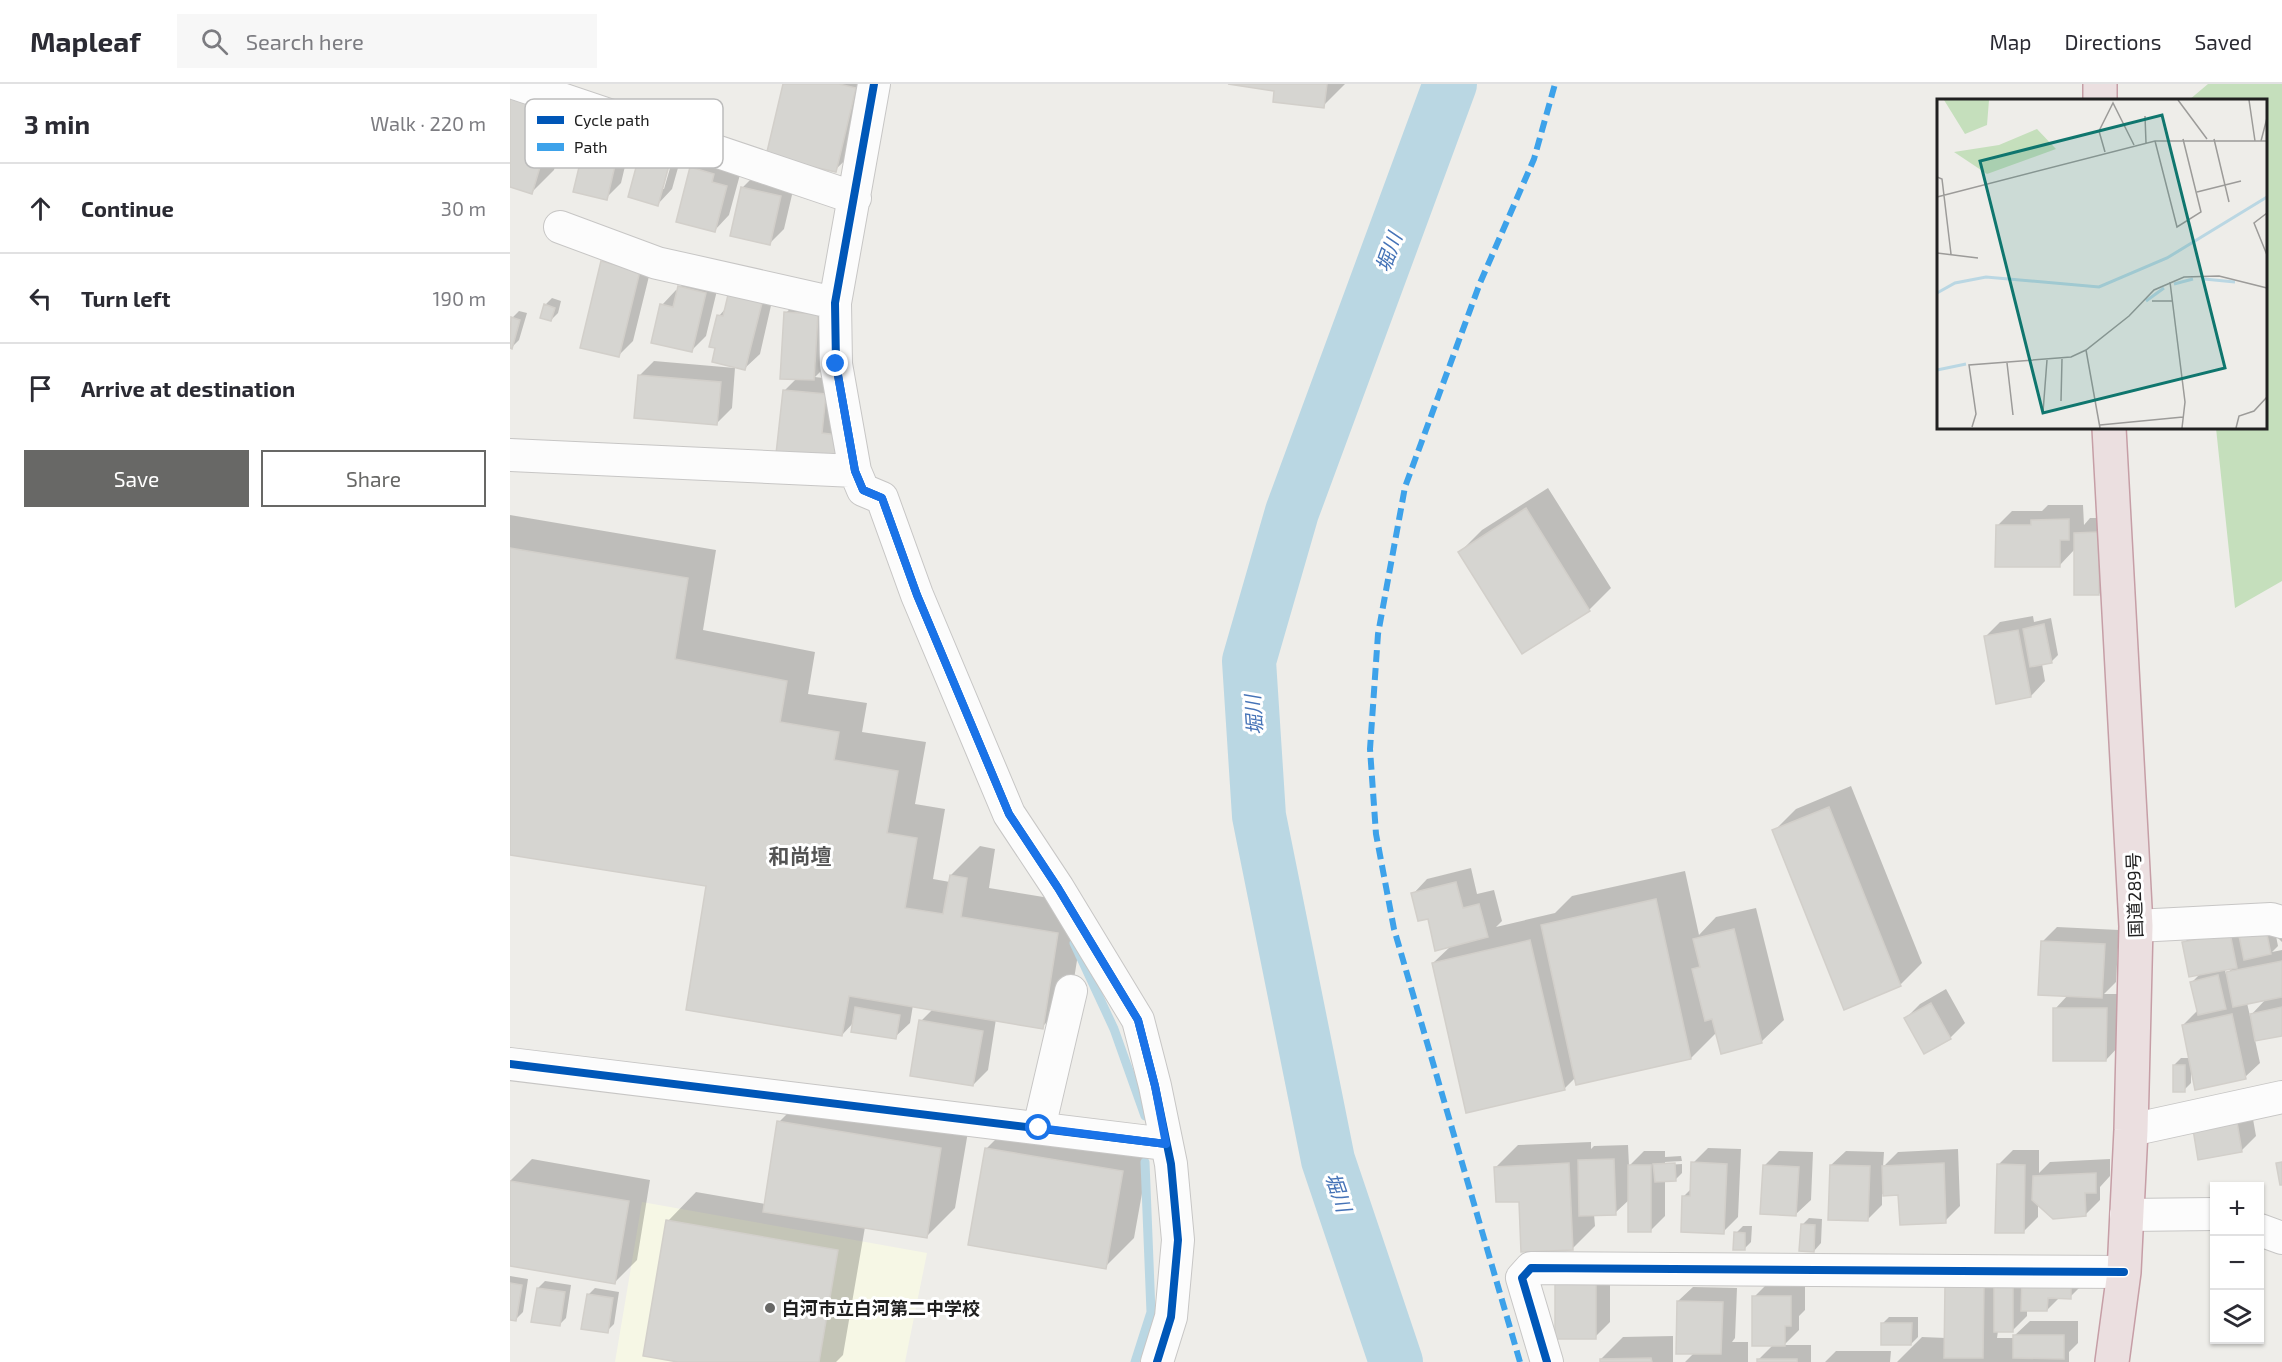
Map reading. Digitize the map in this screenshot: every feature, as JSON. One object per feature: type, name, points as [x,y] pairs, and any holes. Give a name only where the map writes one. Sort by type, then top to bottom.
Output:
[{"type":"highway","name":"国道289号","points":[[2109,429],[2136,926],[2131,1130],[2124,1272],[2112,1362]]},
{"type":"street","points":[[517,84],[561,99]]},
{"type":"street","points":[[874,84],[835,303],[836,364],[855,471],[863,490],[882,498],[925,616],[1009,814],[1058,888],[1138,1020],[1155,1086],[1171,1164],[1178,1240],[1171,1317],[1157,1362]]},
{"type":"street","points":[[723,153],[855,198]]},
{"type":"street","points":[[560,226],[657,263],[835,303]]},
{"type":"street","points":[[510,454],[855,471]]},
{"type":"street","points":[[2136,926],[2271,919],[2282,922]]},
{"type":"street","points":[[1039,1128],[1071,991]]},
{"type":"street","points":[[510,1064],[1166,1144]]},
{"type":"street","points":[[2131,1130],[2282,1097]]},
{"type":"street","points":[[2126,1215],[2210,1214]]},
{"type":"street","points":[[2264,1232],[2282,1238]]},
{"type":"street","points":[[1547,1362],[1522,1278],[1531,1268],[2124,1272]]},
{"type":"shaded area","name":"白河市立白河第二中学校","points":[[642,1202],[927,1253],[905,1362],[615,1362]]},
{"type":"green space","points":[[2208,84],[2282,84],[2282,581],[2235,608],[2216,429],[2267,429],[2267,99],[2190,99]]},
{"type":"building","points":[[783,84],[839,84],[856,88],[836,172],[766,156]]},
{"type":"building","points":[[1228,84],[1327,84],[1324,108],[1273,102],[1274,91]]},
{"type":"building","points":[[510,95],[525,100],[525,168],[540,168],[532,194],[510,187]]},
{"type":"building","points":[[579,168],[614,168],[607,200],[573,192]]},
{"type":"building","points":[[636,168],[668,168],[658,206],[628,197]]},
{"type":"building","points":[[690,168],[714,174],[712,182],[727,186],[715,232],[676,222]]},
{"type":"building","points":[[741,187],[781,196],[770,245],[730,236]]},
{"type":"building","points":[[601,261],[640,271],[619,357],[580,348]]},
{"type":"building","points":[[678,286],[706,293],[692,352],[651,343],[660,304],[673,307]]},
{"type":"building","points":[[728,295],[762,303],[745,370],[712,362],[715,348],[709,347],[717,315],[723,316]]},
{"type":"building","points":[[544,304],[555,308],[551,321],[540,318]]},
{"type":"building","points":[[784,312],[818,314],[814,380],[780,379]]},
{"type":"building","points":[[511,317],[520,320],[512,349],[510,348]]},
{"type":"building","points":[[638,375],[721,382],[717,425],[634,418]]},
{"type":"building","points":[[783,390],[826,394],[822,433],[838,435],[835,460],[776,454]]},
{"type":"building","points":[[1526,508],[1590,611],[1522,654],[1458,552]]},
{"type":"building","points":[[2069,519],[2069,540],[2060,540],[2060,567],[1995,567],[1996,525],[2031,525],[2031,520]]},
{"type":"building","points":[[2099,532],[2099,595],[2074,595],[2074,533]]},
{"type":"building","points":[[510,548],[688,578],[675,659],[787,681],[780,722],[839,732],[834,760],[898,771],[887,833],[917,838],[905,908],[943,914],[950,875],[967,878],[961,917],[1058,933],[1043,1029],[849,996],[842,1036],[686,1010],[706,886],[510,855]]},
{"type":"building","points":[[2044,624],[2052,663],[2030,667],[2023,629]]},
{"type":"building","points":[[2018,630],[2031,697],[1996,704],[1984,636]]},
{"type":"building","points":[[1829,807],[1901,986],[1844,1010],[1772,830]]},
{"type":"building","points":[[1456,882],[1463,908],[1479,904],[1488,937],[1435,951],[1428,919],[1418,921],[1411,893]]},
{"type":"building","points":[[1656,899],[1691,1059],[1576,1085],[1541,925]]},
{"type":"building","points":[[1734,929],[1762,1043],[1721,1054],[1712,1019],[1705,1021],[1692,969],[1700,967],[1693,939]]},
{"type":"building","points":[[2266,930],[2271,954],[2244,960],[2239,936]]},
{"type":"building","points":[[2230,933],[2237,968],[2189,977],[2182,942]]},
{"type":"building","points":[[1530,940],[1565,1090],[1466,1113],[1432,963]]},
{"type":"building","points":[[2041,941],[2105,944],[2102,998],[2038,995]]},
{"type":"building","points":[[2282,961],[2282,997],[2233,1007],[2226,972]]},
{"type":"building","points":[[2218,975],[2226,1009],[2198,1015],[2190,982]]},
{"type":"building","points":[[1931,1003],[1951,1039],[1924,1054],[1904,1018]]},
{"type":"building","points":[[855,1007],[900,1015],[896,1039],[851,1032]]},
{"type":"building","points":[[2282,1007],[2282,1036],[2255,1041],[2250,1014]]},
{"type":"building","points":[[2053,1008],[2107,1008],[2106,1061],[2053,1061]]},
{"type":"building","points":[[2232,1014],[2246,1079],[2195,1090],[2182,1025]]},
{"type":"building","points":[[919,1020],[983,1031],[973,1086],[910,1076]]},
{"type":"building","points":[[2173,1065],[2185,1065],[2185,1092],[2173,1092]]},
{"type":"building","points":[[2236,1116],[2242,1152],[2198,1160],[2192,1123]]},
{"type":"building","points":[[777,1121],[941,1148],[927,1238],[763,1212]]},
{"type":"building","points":[[985,1148],[1123,1171],[1106,1269],[968,1245]]},
{"type":"building","points":[[1614,1159],[1616,1215],[1579,1216],[1578,1160]]},
{"type":"building","points":[[1691,1162],[1727,1164],[1724,1234],[1681,1232],[1682,1196],[1690,1196]]},
{"type":"building","points":[[2282,1162],[2282,1185],[2280,1185],[2276,1163]]},
{"type":"building","points":[[1569,1163],[1573,1250],[1521,1252],[1519,1202],[1496,1202],[1494,1167]]},
{"type":"building","points":[[1675,1163],[1676,1181],[1655,1182],[1653,1164]]},
{"type":"building","points":[[1944,1163],[1946,1223],[1900,1225],[1898,1195],[1883,1196],[1882,1166]]},
{"type":"building","points":[[1997,1164],[2025,1165],[2024,1233],[1995,1233]]},
{"type":"building","points":[[1628,1165],[1651,1165],[1651,1232],[1628,1232]]},
{"type":"building","points":[[1763,1165],[1799,1167],[1796,1216],[1760,1214]]},
{"type":"building","points":[[1830,1165],[1870,1166],[1868,1221],[1828,1220]]},
{"type":"building","points":[[2096,1173],[2096,1193],[2085,1193],[2086,1216],[2053,1219],[2032,1200],[2033,1176]]},
{"type":"building","points":[[510,1181],[629,1201],[615,1284],[510,1266]]},
{"type":"building","points":[[666,1220],[838,1250],[819,1362],[678,1362],[643,1356]]},
{"type":"building","points":[[1801,1224],[1815,1225],[1814,1252],[1799,1251]]},
{"type":"building","points":[[1734,1232],[1745,1233],[1745,1250],[1733,1250]]},
{"type":"building","points":[[1994,1275],[2013,1275],[2013,1332],[1994,1332]]},
{"type":"building","points":[[2022,1276],[2071,1276],[2071,1299],[2048,1298],[2047,1311],[2021,1311]]},
{"type":"building","points":[[1555,1277],[1596,1277],[1596,1339],[1555,1339]]},
{"type":"building","points":[[510,1283],[522,1285],[516,1321],[510,1320]]},
{"type":"building","points":[[1945,1285],[1984,1285],[1983,1358],[1944,1358]]},
{"type":"building","points":[[537,1288],[565,1292],[560,1326],[531,1322]]},
{"type":"building","points":[[587,1294],[613,1298],[608,1333],[581,1329]]},
{"type":"building","points":[[1752,1296],[1791,1296],[1791,1326],[1785,1326],[1785,1346],[1752,1346]]},
{"type":"building","points":[[1677,1301],[1723,1302],[1721,1354],[1676,1354]]},
{"type":"building","points":[[1881,1323],[1912,1323],[1911,1345],[1881,1345]]},
{"type":"building","points":[[2013,1335],[2064,1335],[2064,1359],[2013,1358]]},
{"type":"building","points":[[1651,1358],[1652,1362],[1600,1362],[1600,1359]]},
{"type":"building","points":[[1757,1359],[1797,1359],[1797,1362],[1757,1362]]},
{"type":"waterway","name":"堀川","points":[[1396,1362],[1328,1160],[1259,816],[1249,661],[1292,512],[1450,84]]},
{"type":"waterway","points":[[1074,943],[1114,1029],[1145,1116]]},
{"type":"waterway","points":[[1135,1362],[1151,1312],[1145,1162]]},
{"type":"marked path","points":[[1520,1362],[1394,929],[1376,834],[1370,749],[1378,634],[1405,487],[1480,283],[1534,159],[1555,84]]},
{"type":"cycle path","points":[[874,84],[835,303],[836,364],[855,471],[863,490],[882,498],[917,595],[1009,814],[1058,888],[1138,1020],[1155,1086],[1171,1164],[1178,1240],[1171,1317],[1157,1362]]},
{"type":"cycle path","points":[[510,1064],[1166,1144]]},
{"type":"cycle path","points":[[1547,1362],[1522,1278],[1531,1268],[2124,1272]]},
{"type":"place","name":"白河市立白河第二中学校","points":[[770,1308]]},
{"type":"district","name":"和尚壇","points":[[800,855]]},
{"type":"route","points":[[836,364],[855,471],[863,490],[882,498],[917,595],[1009,814],[1058,888],[1138,1020],[1155,1086],[1166,1144],[1039,1128]]}]
